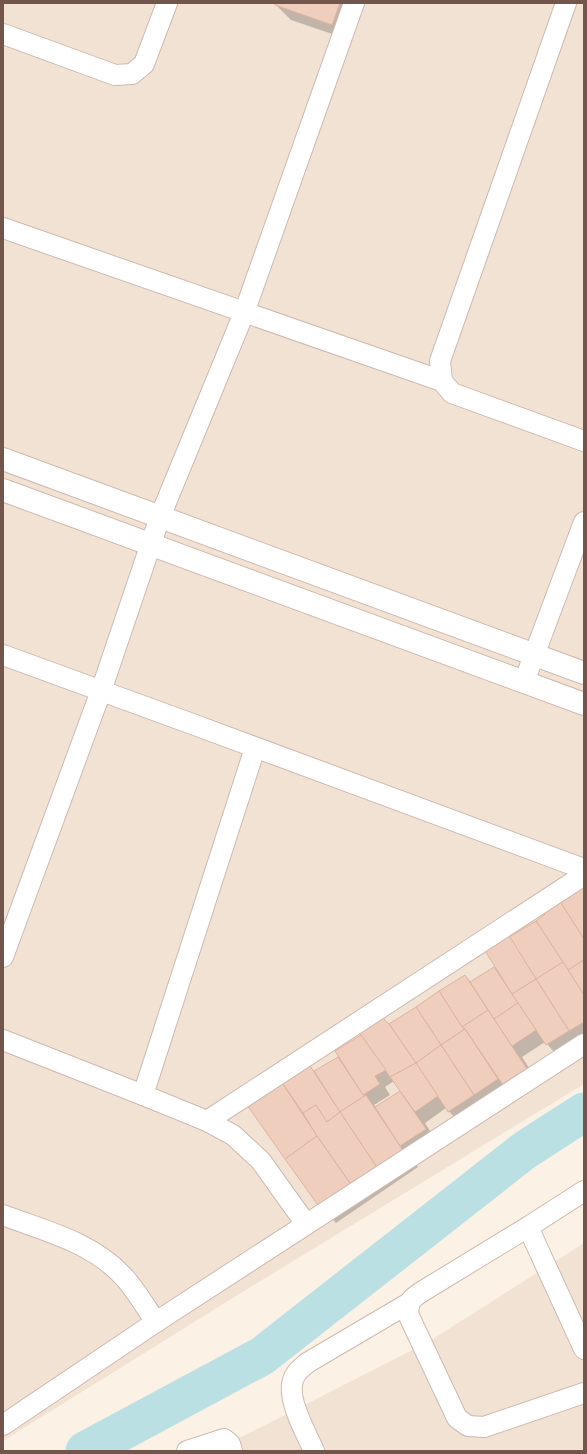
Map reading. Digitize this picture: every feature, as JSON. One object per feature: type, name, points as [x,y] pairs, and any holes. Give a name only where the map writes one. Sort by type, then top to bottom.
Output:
[{"type":"street","points":[[3,34],[115,75],[132,74],[144,64],[167,3]]},
{"type":"street","points":[[3,957],[102,691],[160,517],[244,312],[354,3]]},
{"type":"street","points":[[566,3],[440,361],[442,381],[452,394],[584,441]]},
{"type":"street","points":[[3,228],[442,381]]},
{"type":"street","points":[[3,459],[584,673]]},
{"type":"street","points":[[3,490],[584,704]]},
{"type":"street","points":[[524,682],[584,522]]},
{"type":"street","points":[[3,655],[584,869]]},
{"type":"street","points":[[143,1094],[255,748]]},
{"type":"street","points":[[207,1121],[584,875]]},
{"type":"street","points":[[3,1040],[143,1094],[207,1121],[233,1135],[261,1161],[306,1224]]},
{"type":"street","points":[[5,1420],[584,1044]]},
{"type":"street","points":[[314,1451],[292,1401],[291,1387],[295,1375],[307,1363],[409,1304],[413,1298],[423,1291],[584,1191]]},
{"type":"street","points":[[3,1215],[78,1243],[102,1256],[123,1275],[156,1322]]},
{"type":"street","points":[[528,1227],[584,1349]]},
{"type":"street","points":[[409,1304],[408,1314],[457,1418],[468,1426],[484,1427],[584,1393]]},
{"type":"street","points":[[187,1451],[224,1439],[230,1444],[232,1451]]},
{"type":"shaded area","points":[[3,3],[584,3],[584,1084],[244,1291],[3,1441]]},
{"type":"shaded area","points":[[584,1243],[584,1451],[214,1451],[428,1342]]},
{"type":"building","points":[[275,3],[340,3],[332,25],[275,5]]},
{"type":"building","points":[[584,885],[584,939],[559,900]]},
{"type":"building","points":[[559,900],[584,939],[584,960],[568,970],[536,921],[545,914],[542,910]]},
{"type":"building","points":[[536,921],[563,962],[536,979],[509,937]]},
{"type":"building","points":[[505,929],[536,979],[512,994],[484,949]]},
{"type":"building","points":[[584,960],[584,995],[568,970]]},
{"type":"building","points":[[563,962],[584,995],[584,1022],[569,1031],[536,979]]},
{"type":"building","points":[[494,967],[518,1003],[494,1019],[470,982]]},
{"type":"building","points":[[465,975],[488,1010],[462,1027],[439,991]]},
{"type":"building","points":[[536,979],[569,1031],[546,1045],[512,994]]},
{"type":"building","points":[[439,991],[462,1027],[465,1029],[441,1045],[416,1007]]},
{"type":"building","points":[[518,1003],[536,1030],[512,1046],[494,1019]]},
{"type":"building","points":[[416,1007],[441,1045],[416,1063],[389,1024]]},
{"type":"building","points":[[488,1010],[527,1069],[503,1085],[465,1029],[462,1027]]},
{"type":"building","points":[[380,1015],[389,1024],[416,1063],[390,1077],[358,1031]]},
{"type":"building","points":[[465,1029],[498,1079],[474,1095],[441,1045]]},
{"type":"building","points":[[361,1035],[386,1070],[375,1076],[380,1084],[363,1095],[335,1051]]},
{"type":"building","points":[[441,1045],[474,1095],[448,1112],[416,1063]]},
{"type":"building","points":[[338,1057],[363,1095],[366,1095],[340,1112],[314,1071]]},
{"type":"building","points":[[416,1063],[438,1096],[415,1112],[390,1077]]},
{"type":"building","points":[[310,1066],[340,1112],[327,1122],[316,1105],[303,1113],[281,1081]]},
{"type":"building","points":[[281,1081],[317,1136],[285,1159],[247,1105]]},
{"type":"building","points":[[400,1091],[426,1129],[400,1146],[375,1107]]},
{"type":"building","points":[[366,1095],[404,1152],[378,1169],[340,1112]]},
{"type":"building","points":[[316,1105],[327,1122],[340,1112],[378,1169],[352,1186],[303,1113]]},
{"type":"building","points":[[317,1136],[352,1186],[320,1208],[285,1159]]},
{"type":"waterway","points":[[85,1451],[262,1356],[525,1150],[584,1112]]}]
